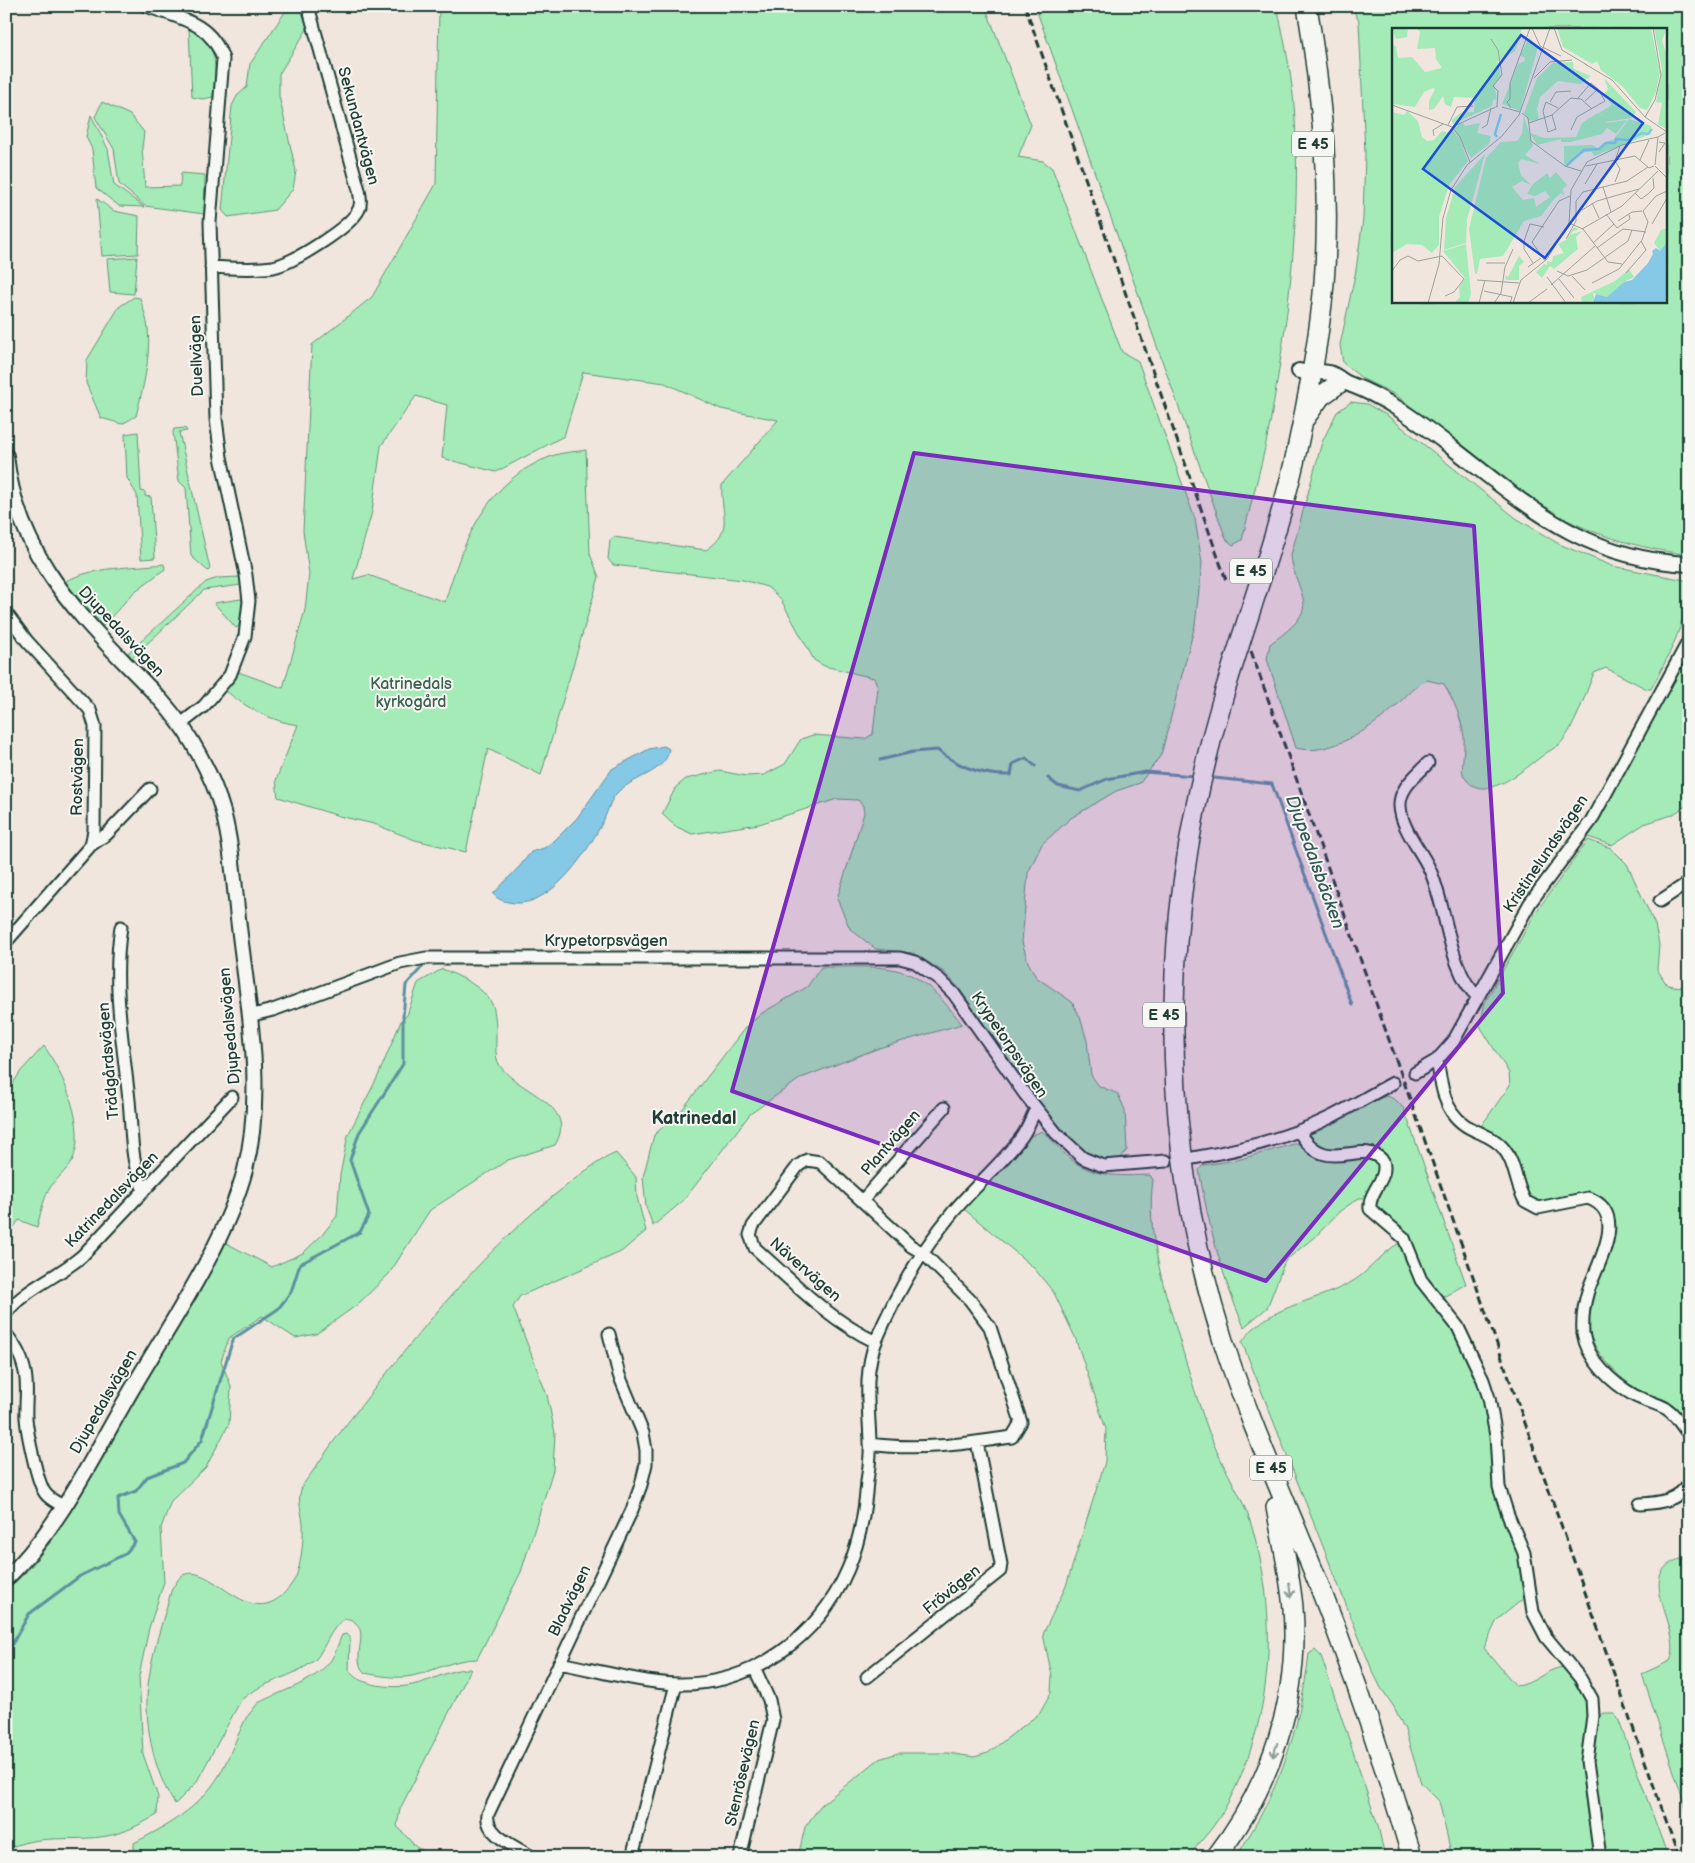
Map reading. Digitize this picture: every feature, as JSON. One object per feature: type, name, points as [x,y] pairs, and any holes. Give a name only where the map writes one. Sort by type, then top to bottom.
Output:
[{"type":"highway","name":"E 45","points":[[1298,6],[1311,109],[1314,184],[1311,282],[1302,423],[1288,486],[1221,704],[1193,818],[1179,917],[1174,1003],[1178,1116],[1188,1192],[1198,1244],[1224,1342],[1242,1396],[1320,1587],[1357,1685],[1412,1857]]},
{"type":"highway","name":"E 45","points":[[1307,6],[1322,106],[1327,230],[1322,301],[1306,372],[1268,517],[1192,776],[1171,900],[1164,1003],[1170,1128],[1180,1202],[1202,1303],[1233,1401],[1350,1697],[1400,1857]]},
{"type":"highway","points":[[1302,423],[1321,396],[1342,384]]},
{"type":"highway","points":[[1216,1857],[1248,1811],[1261,1785],[1273,1755],[1289,1694],[1294,1639],[1292,1608],[1276,1507]]},
{"type":"street","name":"Duellvägen","points":[[146,6],[205,30],[216,41],[223,59],[210,222],[218,440],[246,575],[249,601],[245,636],[230,675],[204,706],[181,724]]},
{"type":"street","name":"Sekundantvägen","points":[[211,267],[259,268],[284,264],[302,256],[351,219],[359,210],[361,202],[359,190],[308,6]]},
{"type":"street","points":[[1306,372],[1328,373],[1342,384],[1377,396],[1406,414],[1526,506],[1566,532],[1620,552],[1649,559],[1689,564]]},
{"type":"street","name":"Djupedalsvägen","points":[[6,456],[7,472],[25,530],[49,576],[74,608],[181,724],[205,765],[223,812],[233,874],[253,1061],[253,1115],[249,1153],[237,1196],[215,1244],[63,1506],[34,1548],[6,1579]]},
{"type":"street","name":"Rostvägen","points":[[6,613],[27,641],[90,710],[94,717],[94,831],[91,844]]},
{"type":"street","name":"Kristinelundsvägen","points":[[1415,1073],[1437,1060],[1453,1042],[1530,903],[1591,822],[1689,640]]},
{"type":"street","points":[[1428,763],[1406,788],[1401,797],[1401,815],[1437,887],[1465,986],[1478,998]]},
{"type":"street","points":[[6,942],[91,844],[107,834],[150,789]]},
{"type":"street","points":[[1660,901],[1689,882]]},
{"type":"street","name":"Trädgårdsvägen","points":[[121,927],[118,974],[126,1066],[135,1168],[144,1190]]},
{"type":"street","name":"Krypetorpsvägen","points":[[249,1016],[299,1001],[400,963],[426,958],[900,958],[930,970],[954,994],[1036,1108],[1021,1138],[955,1210],[923,1253],[876,1342],[868,1376],[866,1395],[870,1444],[860,1531],[848,1568],[839,1587],[817,1619],[806,1631],[755,1669],[725,1679],[676,1684],[559,1663]]},
{"type":"street","points":[[1437,1060],[1450,1112],[1460,1123],[1502,1146],[1512,1161],[1520,1194],[1530,1206],[1538,1208],[1588,1198],[1596,1200],[1606,1211],[1609,1235],[1584,1306],[1584,1333],[1587,1345],[1603,1370],[1612,1379],[1636,1396],[1669,1410],[1689,1435]]},
{"type":"street","points":[[1193,1158],[1232,1151],[1299,1131],[1329,1118],[1393,1083]]},
{"type":"street","name":"Katrinedalsvägen","points":[[6,1313],[24,1295],[57,1276],[82,1256],[232,1097]]},
{"type":"street","name":"Plantvägen","points":[[862,1201],[944,1108]]},
{"type":"street","points":[[1036,1108],[1064,1142],[1083,1158],[1094,1163],[1113,1166],[1166,1162]]},
{"type":"street","points":[[1299,1131],[1305,1142],[1315,1152],[1325,1155],[1374,1154],[1383,1161],[1385,1171],[1372,1196],[1370,1209],[1404,1238],[1421,1280],[1458,1327],[1480,1372],[1493,1418],[1500,1487],[1508,1515],[1524,1553],[1533,1612],[1546,1637],[1580,1678],[1592,1700],[1593,1716],[1587,1761],[1600,1857]]},
{"type":"street","name":"Nävervägen","points":[[876,1342],[850,1329],[829,1314],[755,1248],[750,1235],[753,1226],[798,1166],[807,1160],[820,1162],[911,1246],[923,1253],[970,1300],[990,1326],[1021,1422],[1012,1437],[977,1442]]},
{"type":"street","points":[[6,1334],[19,1354],[24,1368],[27,1383],[26,1417],[40,1481],[44,1492],[63,1506]]},
{"type":"street","name":"Bladvägen","points":[[532,1857],[494,1832],[487,1819],[632,1510],[646,1464],[643,1433],[619,1375],[609,1334]]},
{"type":"street","points":[[870,1444],[902,1448],[977,1442]]},
{"type":"street","name":"Frövägen","points":[[867,1678],[1000,1571],[1001,1564],[977,1442]]},
{"type":"street","points":[[1640,1504],[1664,1502],[1673,1498],[1689,1483]]},
{"type":"street","name":"Stenrösevägen","points":[[740,1857],[773,1720],[769,1700],[755,1669]]},
{"type":"street","points":[[632,1857],[676,1684]]},
{"type":"highlighted area","points":[[914,453],[1474,526],[1503,993],[1266,1281],[732,1091]]},
{"type":"green space","points":[[289,6],[302,6],[309,26],[279,74],[279,96],[296,171],[293,189],[275,210],[228,217],[222,210],[232,106],[237,96],[247,87],[250,64]]},
{"type":"green space","name":"Katrinedals kyrkogård","points":[[439,6],[985,6],[1031,125],[1018,157],[1043,161],[1052,168],[1122,352],[1138,361],[1195,519],[1202,563],[1195,625],[1161,755],[1140,783],[1116,791],[1071,818],[1042,844],[1028,873],[1022,942],[1028,962],[1036,977],[1072,1002],[1080,1017],[1087,1041],[1091,1075],[1099,1086],[1118,1094],[1125,1110],[1127,1150],[1120,1159],[1103,1161],[1093,1157],[1068,1136],[1039,1102],[959,988],[944,972],[913,953],[876,949],[850,929],[837,899],[864,813],[863,806],[858,800],[837,799],[759,824],[692,834],[675,826],[662,814],[676,787],[686,779],[720,771],[746,776],[764,775],[785,764],[801,739],[813,735],[865,739],[873,734],[878,687],[874,678],[824,666],[814,660],[780,598],[767,587],[743,580],[613,565],[608,559],[610,540],[614,537],[706,550],[715,543],[723,529],[724,521],[722,485],[778,420],[721,409],[665,383],[583,372],[564,436],[496,472],[442,458],[447,405],[416,396],[381,446],[372,512],[353,579],[368,575],[445,602],[460,557],[470,535],[494,496],[510,480],[529,466],[556,455],[586,450],[590,554],[599,577],[541,775],[488,749],[466,852],[415,840],[374,824],[339,816],[278,797],[276,780],[298,725],[259,713],[225,690],[230,669],[283,688],[305,610],[309,574],[303,531],[312,345],[372,297],[436,184]]},
{"type":"green space","points":[[1035,6],[1277,6],[1291,76],[1295,119],[1296,194],[1292,269],[1283,344],[1268,433],[1242,540],[1233,545],[1226,539]]},
{"type":"green space","points":[[1351,6],[1689,6],[1689,542],[1683,554],[1662,551],[1604,535],[1548,511],[1530,500],[1396,395],[1363,379],[1343,363],[1340,345],[1356,270],[1363,219],[1365,153],[1359,21]]},
{"type":"green space","points":[[189,29],[199,34],[211,48],[215,66],[213,97],[203,99],[192,97]]},
{"type":"green space","points":[[102,102],[130,115],[144,132],[142,148],[145,187],[180,186],[181,173],[205,175],[204,214],[145,206],[119,184],[114,149],[95,117]]},
{"type":"green space","points":[[91,115],[108,149],[114,185],[144,207],[119,206],[96,188],[92,149],[86,137]]},
{"type":"green space","points":[[97,199],[114,211],[139,216],[138,254],[102,256]]},
{"type":"green space","points":[[137,257],[134,294],[110,292],[107,259]]},
{"type":"green space","points":[[134,297],[140,298],[147,321],[149,340],[147,362],[136,416],[122,424],[101,418],[86,383],[87,360],[119,307]]},
{"type":"green space","points":[[1351,402],[1367,404],[1388,416],[1516,518],[1559,544],[1612,566],[1685,580],[1687,591],[1686,605],[1682,620],[1671,651],[1651,689],[1647,689],[1606,668],[1594,673],[1575,720],[1559,745],[1516,775],[1492,787],[1480,788],[1471,784],[1463,774],[1464,737],[1457,709],[1444,684],[1427,680],[1411,691],[1387,714],[1356,735],[1332,746],[1320,749],[1296,748],[1267,659],[1270,644],[1294,625],[1302,612],[1303,598],[1294,572],[1291,555],[1322,442],[1337,412]]},
{"type":"green space","points":[[185,428],[187,431],[179,432],[210,569],[208,571],[191,556],[186,488],[179,481],[173,432],[174,429]]},
{"type":"green space","points":[[138,432],[141,491],[145,492],[145,496],[151,497],[155,558],[141,559],[137,495],[127,478],[125,434]]},
{"type":"green space","points":[[164,564],[165,569],[134,592],[103,626],[64,582],[100,570]]},
{"type":"green space","points":[[239,577],[241,585],[204,590],[132,658],[128,653],[206,582],[218,578]]},
{"type":"green space","points":[[241,599],[243,603],[239,626],[236,628],[214,603]]},
{"type":"green space","points":[[1689,652],[1689,804],[1672,815],[1644,824],[1612,845],[1588,837]]},
{"type":"green space","points":[[1588,840],[1611,848],[1627,864],[1655,925],[1659,945],[1657,969],[1667,985],[1689,988],[1689,1423],[1672,1406],[1639,1390],[1624,1379],[1608,1364],[1591,1338],[1589,1329],[1590,1305],[1612,1236],[1614,1221],[1611,1208],[1603,1198],[1589,1192],[1538,1203],[1526,1191],[1518,1163],[1511,1149],[1482,1125],[1510,1085],[1509,1073],[1480,1026],[1485,1002],[1536,912]]},
{"type":"green space","points":[[821,967],[868,967],[902,971],[930,988],[962,1024],[879,1048],[801,1078],[750,1114],[684,1200],[653,1226],[646,1207],[643,1177],[654,1135],[682,1110],[744,1029],[762,1013],[807,987]]},
{"type":"green space","points":[[442,969],[470,982],[483,992],[492,1004],[495,1016],[496,1052],[499,1064],[507,1074],[552,1108],[559,1119],[560,1131],[555,1145],[508,1160],[430,1210],[389,1274],[357,1305],[316,1334],[295,1338],[262,1316],[229,1338],[221,1361],[231,1386],[229,1424],[206,1467],[171,1501],[161,1528],[164,1582],[149,1628],[139,1676],[143,1754],[158,1797],[157,1815],[133,1828],[114,1835],[94,1838],[30,1841],[6,1850],[6,1591],[30,1568],[53,1539],[226,1243],[272,1267],[303,1253],[322,1235],[337,1216],[340,1175],[348,1135],[378,1076],[401,1021],[407,1015],[418,983]]},
{"type":"green space","points":[[44,1046],[59,1071],[71,1101],[77,1133],[76,1148],[72,1161],[48,1191],[37,1227],[19,1220],[6,1238],[6,1094],[21,1071]]},
{"type":"green space","points":[[1388,1096],[1397,1101],[1404,1109],[1466,1284],[1445,1296],[1436,1294],[1413,1255],[1373,1208],[1384,1158],[1325,1152],[1309,1139],[1311,1132],[1380,1098]]},
{"type":"green space","points":[[1042,1131],[1067,1156],[1086,1168],[1106,1174],[1127,1176],[1150,1175],[1153,1180],[1151,1198],[1154,1236],[1166,1293],[1209,1433],[1248,1515],[1259,1553],[1266,1592],[1267,1670],[1261,1709],[1252,1747],[1237,1783],[1219,1818],[1188,1857],[798,1857],[805,1827],[821,1805],[879,1759],[898,1753],[948,1753],[974,1757],[988,1753],[1040,1713],[1051,1693],[1052,1676],[1043,1634],[1066,1586],[1105,1462],[1106,1429],[1075,1337],[1054,1293],[1034,1268],[964,1209],[1031,1136]]},
{"type":"green space","points":[[1294,1144],[1302,1144],[1310,1151],[1327,1158],[1373,1158],[1382,1167],[1368,1198],[1359,1198],[1340,1211],[1318,1234],[1285,1261],[1267,1308],[1244,1327],[1229,1289],[1217,1250],[1199,1170],[1203,1165],[1237,1160]]},
{"type":"green space","points":[[616,1153],[636,1177],[637,1197],[646,1231],[621,1252],[520,1296],[513,1307],[547,1395],[555,1433],[553,1470],[521,1572],[477,1659],[452,1663],[406,1677],[388,1677],[365,1673],[359,1661],[360,1628],[349,1619],[343,1620],[332,1631],[315,1660],[297,1671],[258,1688],[241,1700],[196,1783],[175,1804],[167,1791],[155,1760],[148,1727],[147,1710],[147,1693],[151,1667],[172,1588],[181,1576],[193,1573],[206,1578],[248,1602],[263,1605],[278,1599],[296,1577],[300,1562],[303,1529],[300,1502],[302,1487],[348,1423],[430,1320],[480,1264],[533,1212],[594,1165]]},
{"type":"green space","points":[[1399,1243],[1417,1284],[1460,1340],[1485,1398],[1527,1589],[1523,1599],[1497,1620],[1484,1648],[1516,1686],[1528,1683],[1557,1668],[1563,1667],[1581,1689],[1588,1711],[1582,1745],[1582,1763],[1594,1857],[1452,1857],[1439,1801],[1421,1783],[1405,1730],[1372,1670],[1242,1342],[1264,1320],[1355,1280]]},
{"type":"green space","points":[[1689,1557],[1689,1818],[1642,1674],[1670,1661],[1673,1647],[1659,1586],[1661,1573],[1670,1563]]},
{"type":"green space","points":[[346,1634],[350,1637],[349,1670],[354,1676],[372,1684],[392,1687],[406,1686],[454,1671],[471,1669],[400,1809],[397,1826],[416,1847],[435,1857],[134,1857],[134,1843],[182,1815],[203,1797],[212,1786],[224,1767],[246,1718],[258,1703],[316,1675],[331,1660],[342,1635]]},
{"type":"green space","points":[[1315,1650],[1321,1656],[1378,1826],[1385,1857],[1236,1857],[1265,1808],[1276,1784],[1300,1710],[1309,1654]]},
{"type":"green space","points":[[1603,1713],[1614,1713],[1619,1721],[1668,1857],[1605,1857],[1593,1761],[1598,1717]]},
{"type":"water","points":[[664,746],[669,749],[667,757],[662,764],[655,770],[622,788],[616,794],[589,845],[568,874],[555,886],[542,896],[528,902],[508,902],[493,894],[531,852],[544,848],[555,840],[577,818],[612,769],[649,749]]},
{"type":"waterway","name":"Djupedalsbäcken","points":[[880,760],[913,752],[937,750],[963,766],[990,774],[1011,775],[1013,764],[1026,758],[1035,766]]},
{"type":"waterway","name":"Djupedalsbäcken","points":[[1048,778],[1058,786],[1080,791],[1107,779],[1145,772],[1194,776]]},
{"type":"waterway","name":"Djupedalsbäcken","points":[[1214,778],[1272,784],[1352,1005]]},
{"type":"waterway","name":"Djupedalsbäcken","points":[[6,1655],[29,1614],[80,1576],[125,1554],[135,1542],[119,1515],[118,1498],[136,1491],[147,1477],[183,1463],[202,1440],[233,1339],[278,1309],[291,1292],[300,1264],[360,1232],[369,1215],[350,1160],[359,1133],[403,1064],[403,1017],[406,985],[424,965]]},
{"type":"railway","points":[[1025,6],[1227,583]]},
{"type":"railway","points":[[1251,651],[1679,1857]]},
{"type":"district","name":"Katrinedal","points":[[694,1118]]}]
